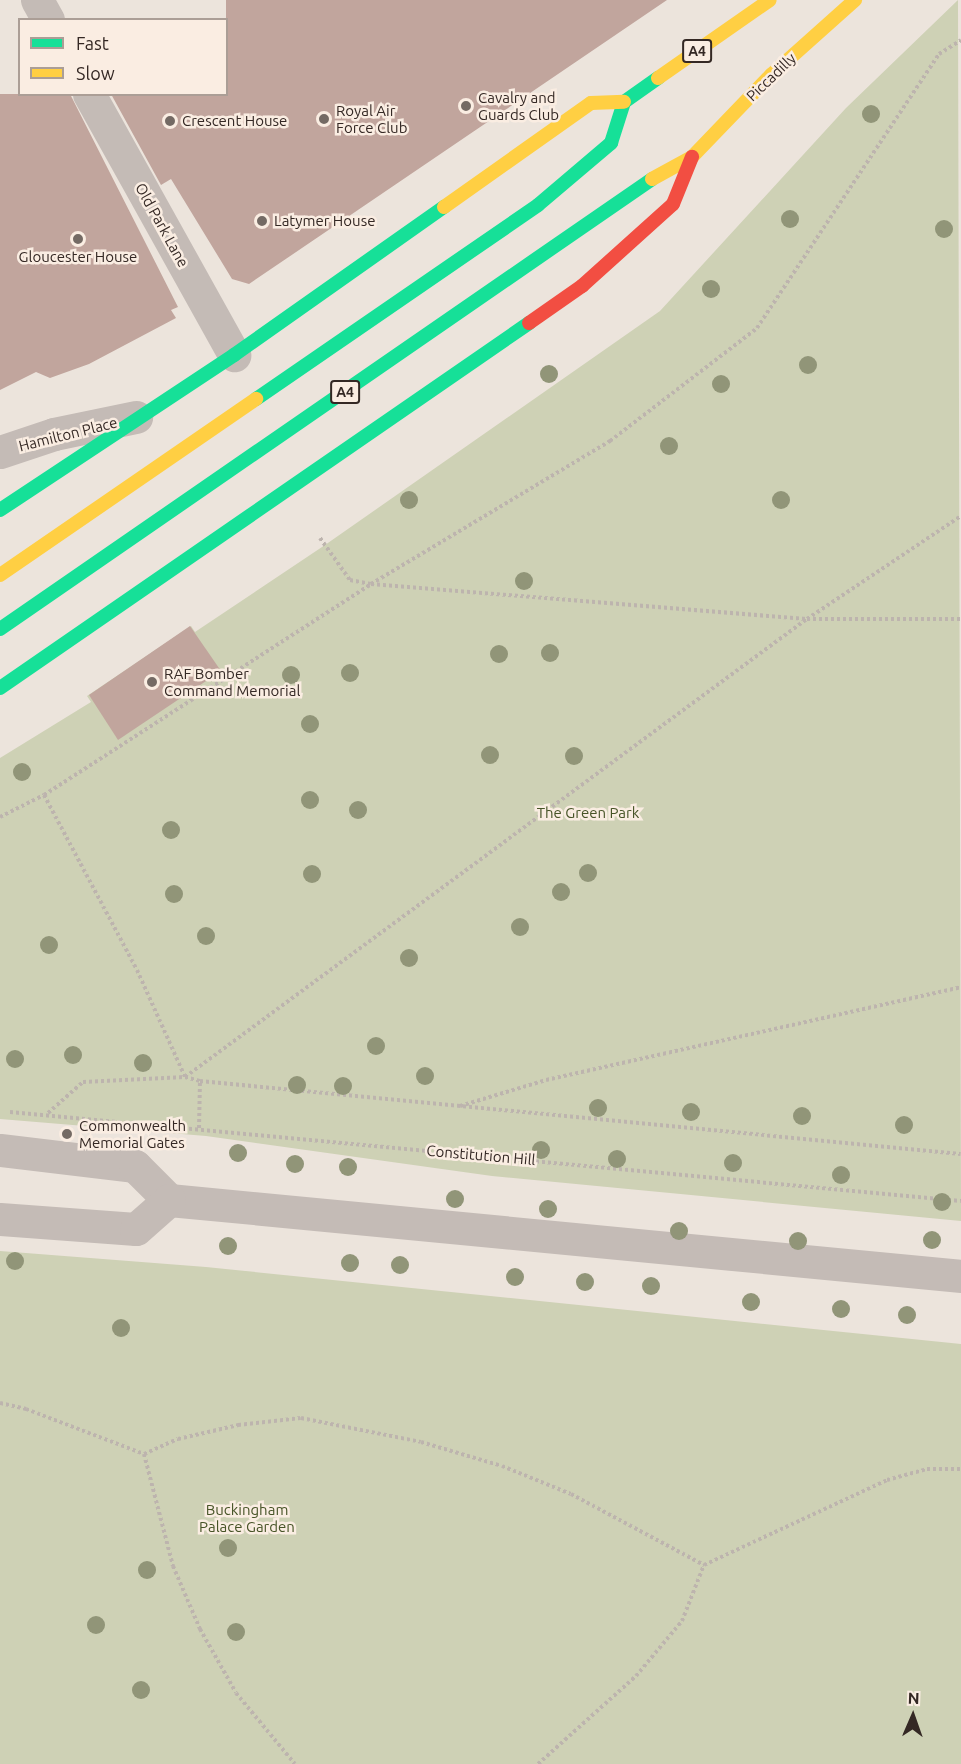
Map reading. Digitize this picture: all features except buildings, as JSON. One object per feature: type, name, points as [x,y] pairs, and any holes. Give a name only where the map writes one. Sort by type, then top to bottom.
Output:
[{"type":"main road","name":"Piccadilly","points":[[692,157],[771,75],[855,0]]},
{"type":"main road","name":"A4","points":[[624,102],[768,1]]},
{"type":"main road","points":[[0,510],[136,417],[234,355],[591,103],[624,102],[611,142],[538,205],[0,575]]},
{"type":"main road","name":"A4","points":[[0,629],[579,231],[631,190],[692,157]]},
{"type":"main road","name":"A4","points":[[0,688],[582,286],[673,204],[692,157]]},
{"type":"street","points":[[37,0],[47,18]]},
{"type":"street","name":"Old Park Lane","points":[[90,96],[234,355]]},
{"type":"street","name":"Hamilton Place","points":[[0,452],[54,434],[136,417]]},
{"type":"street","points":[[0,1150],[135,1166],[170,1200],[961,1276]]},
{"type":"street","points":[[0,1220],[136,1229],[170,1200]]},
{"type":"path","points":[[0,817],[44,795],[371,584],[610,441],[757,328],[939,54],[961,40]]},
{"type":"path","points":[[185,1077],[807,619],[961,516]]},
{"type":"path","points":[[320,538],[350,580],[371,584],[807,619],[961,619]]},
{"type":"path","points":[[44,795],[137,970],[185,1077]]},
{"type":"path","points":[[458,1107],[546,1080],[961,987]]},
{"type":"path","points":[[47,1114],[83,1082],[185,1077],[200,1082],[961,1154]]},
{"type":"path","points":[[199,1128],[200,1082]]},
{"type":"path","name":"Constitution Hill","points":[[0,1112],[199,1128],[961,1202]]},
{"type":"path","points":[[0,1403],[26,1408],[144,1454],[178,1439],[249,1424],[301,1418],[369,1431],[502,1466],[571,1494],[704,1565]]},
{"type":"path","points":[[144,1454],[173,1566],[200,1629],[236,1693],[295,1764]]},
{"type":"path","points":[[538,1764],[636,1676],[682,1621],[704,1565],[887,1480],[927,1469],[961,1469]]},
{"type":"green space","name":"The Green Park","points":[[958,0],[961,1221],[492,1176],[206,1136],[0,1119],[0,758],[91,702],[87,696],[191,626],[195,632],[325,545],[660,311],[846,108]]},
{"type":"green space","name":"Buckingham Palace Garden","points":[[0,1251],[206,1267],[961,1344],[961,1764],[0,1764]]},
{"type":"traffic: fast","points":[[256,399],[538,205],[611,143],[624,102],[658,78]]},
{"type":"traffic: fast","points":[[0,629],[652,179]]},
{"type":"traffic: fast","points":[[0,510],[234,355],[444,207]]},
{"type":"traffic: fast","points":[[0,688],[529,323]]},
{"type":"traffic: slow","points":[[658,78],[770,0]]},
{"type":"traffic: slow","points":[[652,179],[692,157],[771,75],[855,0]]},
{"type":"traffic: slow","points":[[444,207],[591,103],[624,102]]},
{"type":"traffic: slow","points":[[0,575],[256,399]]},
{"type":"traffic: jam","points":[[529,323],[582,286],[673,204],[692,157]]},
{"type":"place","name":"Cavalry and Guards Club","points":[[466,106]]},
{"type":"place","name":"Royal Air Force Club","points":[[324,119]]},
{"type":"place","name":"Crescent House","points":[[170,121]]},
{"type":"place","name":"Latymer House","points":[[262,221]]},
{"type":"place","name":"Gloucester House","points":[[78,239]]},
{"type":"place","name":"RAF Bomber Command Memorial","points":[[152,682]]},
{"type":"place","name":"Commonwealth Memorial Gates","points":[[67,1134]]}]
